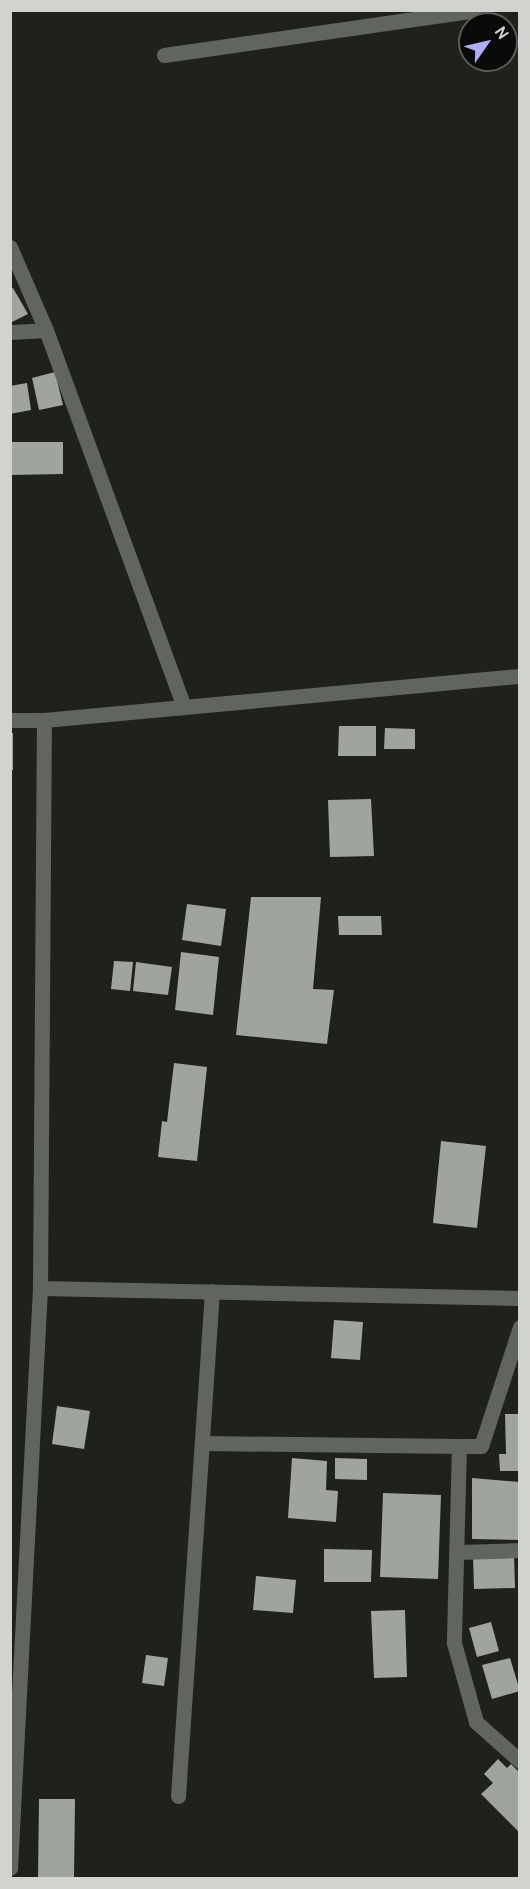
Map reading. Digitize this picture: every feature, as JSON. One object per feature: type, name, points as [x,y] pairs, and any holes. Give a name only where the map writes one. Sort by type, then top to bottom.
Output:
[{"type":"street","points":[[164,55],[475,10]]},
{"type":"street","points":[[10,247],[46,330],[184,707]]},
{"type":"street","points":[[10,332],[46,330]]},
{"type":"street","points":[[10,720],[44,720],[519,676]]},
{"type":"street","points":[[10,1868],[40,1288],[44,720]]},
{"type":"street","points":[[40,1288],[519,1298]]},
{"type":"street","points":[[178,1797],[204,1443],[212,1291]]},
{"type":"street","points":[[204,1443],[482,1446],[519,1327]]},
{"type":"street","points":[[459,1446],[454,1643],[476,1722],[519,1761]]},
{"type":"street","points":[[458,1552],[519,1550]]},
{"type":"building","points":[[13,288],[28,314],[10,323],[10,289]]},
{"type":"building","points":[[55,372],[63,405],[39,410],[32,378]]},
{"type":"building","points":[[27,383],[31,410],[10,414],[10,386]]},
{"type":"building","points":[[10,442],[63,442],[63,474],[10,475]]},
{"type":"building","points":[[339,726],[376,726],[376,756],[338,756]]},
{"type":"building","points":[[385,728],[415,729],[415,749],[384,749]]},
{"type":"building","points":[[10,733],[13,733],[13,770],[10,770]]},
{"type":"building","points":[[371,799],[374,856],[330,857],[328,800]]},
{"type":"building","points":[[251,897],[321,897],[313,989],[334,990],[327,1044],[236,1035]]},
{"type":"building","points":[[187,904],[226,909],[221,946],[182,940]]},
{"type":"building","points":[[338,916],[381,916],[382,935],[339,935]]},
{"type":"building","points":[[181,952],[219,957],[213,1015],[175,1010]]},
{"type":"building","points":[[114,961],[133,962],[130,991],[111,989]]},
{"type":"building","points":[[136,962],[172,967],[168,995],[133,991]]},
{"type":"building","points":[[174,1063],[207,1067],[197,1161],[158,1157],[162,1121],[167,1122]]},
{"type":"building","points":[[441,1141],[486,1146],[477,1228],[433,1223]]},
{"type":"building","points":[[334,1320],[363,1322],[360,1360],[331,1358]]},
{"type":"building","points":[[57,1406],[90,1411],[84,1449],[52,1444]]},
{"type":"building","points":[[505,1414],[520,1414],[520,1471],[500,1471],[499,1454],[506,1454]]},
{"type":"building","points":[[292,1458],[327,1461],[326,1490],[338,1491],[336,1522],[288,1518]]},
{"type":"building","points":[[335,1458],[367,1459],[367,1480],[335,1479]]},
{"type":"building","points":[[472,1478],[520,1482],[520,1540],[472,1539]]},
{"type":"building","points":[[383,1493],[441,1495],[438,1579],[380,1577]]},
{"type":"building","points":[[324,1549],[372,1550],[371,1582],[324,1582]]},
{"type":"building","points":[[514,1555],[515,1588],[474,1589],[473,1556]]},
{"type":"building","points":[[256,1576],[296,1580],[293,1613],[253,1610]]},
{"type":"building","points":[[405,1610],[407,1677],[374,1678],[371,1611]]},
{"type":"building","points":[[491,1622],[499,1651],[477,1657],[469,1628]]},
{"type":"building","points":[[146,1655],[168,1658],[164,1686],[142,1683]]},
{"type":"building","points":[[510,1658],[520,1691],[492,1699],[482,1665]]},
{"type":"building","points":[[498,1759],[507,1768],[511,1764],[520,1773],[520,1833],[481,1794],[493,1783],[484,1774]]},
{"type":"building","points":[[39,1799],[75,1799],[74,1878],[38,1878]]}]
